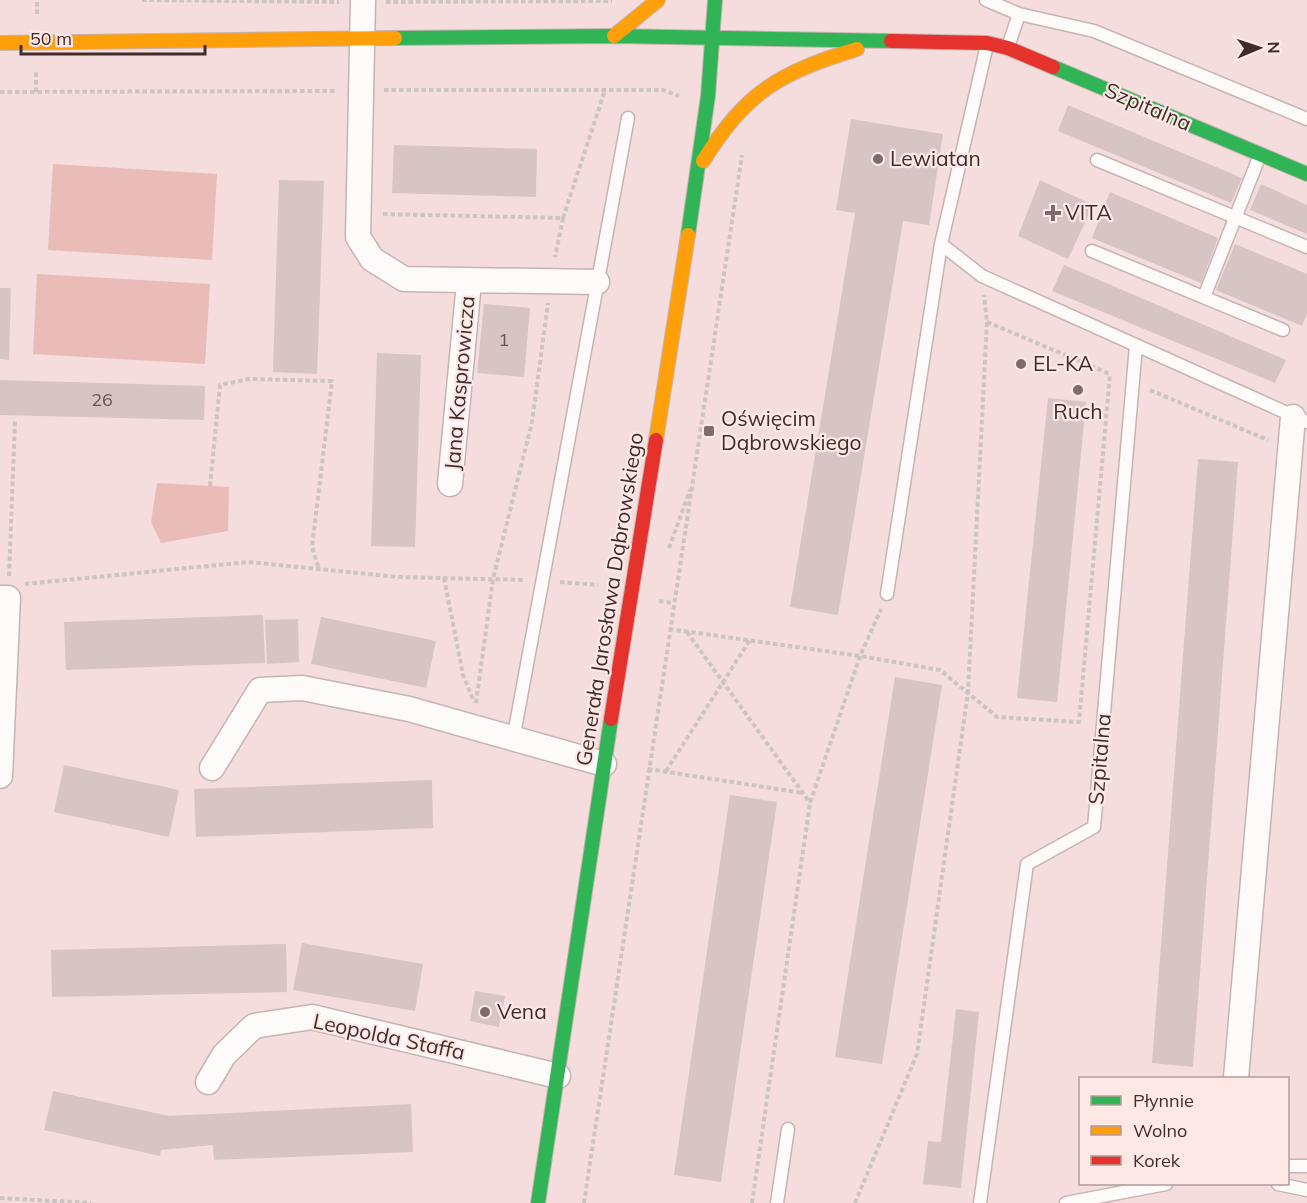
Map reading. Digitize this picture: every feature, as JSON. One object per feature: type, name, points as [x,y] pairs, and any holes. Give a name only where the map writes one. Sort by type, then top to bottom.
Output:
[{"type":"street","points":[[614,36],[650,9],[658,0]]},
{"type":"street","name":"Generała Jarosława Dąbrowskiego","points":[[538,1203],[604,764],[699,168],[715,0]]},
{"type":"street","name":"Jana Kasprowicza","points":[[363,1],[358,237],[372,259],[404,279],[469,282],[597,282]]},
{"type":"street","name":"Szpitalna","points":[[0,43],[614,36],[713,36],[987,43],[1008,48],[1307,174]]},
{"type":"street","points":[[699,168],[719,134],[769,82],[802,66],[890,40]]},
{"type":"street","name":"Jana Kasprowicza","points":[[450,484],[469,282]]},
{"type":"street","points":[[1236,1077],[1300,420]]},
{"type":"street","points":[[0,776],[6,594]]},
{"type":"street","points":[[212,768],[260,690],[302,688],[409,709],[604,764]]},
{"type":"street","name":"Leopolda Staffa","points":[[208,1082],[224,1055],[254,1026],[312,1017],[558,1076]]},
{"type":"lane","points":[[986,0],[1019,14],[1094,31],[1307,119]]},
{"type":"lane","points":[[1008,48],[1019,14]]},
{"type":"lane","points":[[887,594],[941,244],[987,43]]},
{"type":"lane","points":[[513,740],[628,118]]},
{"type":"lane","points":[[1204,297],[1260,154]]},
{"type":"lane","points":[[1096,160],[1307,246]]},
{"type":"lane","points":[[941,244],[982,276],[1300,420]]},
{"type":"lane","points":[[1092,251],[1283,330]]},
{"type":"lane","name":"Szpitalna","points":[[980,1203],[1027,864],[1094,827],[1136,346]]},
{"type":"lane","points":[[777,1203],[788,1129]]},
{"type":"lane","points":[[1289,1166],[1307,1166]]},
{"type":"lane","points":[[1066,1203],[1161,1185]]},
{"type":"lane","points":[[1283,1185],[1307,1190]]},
{"type":"path","points":[[142,0],[621,1]]},
{"type":"path","points":[[444,578],[463,675],[476,706],[493,579],[532,422],[550,282],[563,218],[605,90]]},
{"type":"path","points":[[0,92],[663,90],[679,96]]},
{"type":"path","points":[[584,1203],[743,149]]},
{"type":"path","points":[[358,212],[563,218]]},
{"type":"path","points":[[855,1203],[917,1054],[968,692],[987,322],[982,276]]},
{"type":"path","points":[[669,629],[860,656],[940,670],[997,717],[1079,722],[1110,374]]},
{"type":"path","points":[[210,486],[220,385],[249,379],[332,381],[312,547],[318,569]]},
{"type":"path","points":[[15,421],[6,594],[248,562],[398,577],[542,580],[598,585]]},
{"type":"path","points":[[752,1203],[810,803],[860,656],[887,594]]},
{"type":"path","points":[[686,631],[810,803]]},
{"type":"path","points":[[666,771],[750,640]]},
{"type":"path","points":[[648,769],[804,793]]},
{"type":"path","points":[[0,1198],[91,1203]]},
{"type":"shaded area","points":[[53,164],[217,174],[212,260],[48,250]]},
{"type":"shaded area","points":[[37,274],[210,284],[205,364],[33,354]]},
{"type":"shaded area","points":[[157,483],[229,487],[228,531],[161,543],[151,522]]},
{"type":"building","points":[[1068,105],[1242,178],[1231,203],[1058,131]]},
{"type":"building","points":[[851,119],[943,134],[929,225],[903,221],[838,615],[790,607],[855,213],[836,210]]},
{"type":"building","points":[[394,145],[537,149],[536,197],[392,193]]},
{"type":"building","points":[[279,180],[324,181],[317,374],[273,372]]},
{"type":"building","points":[[1040,180],[1093,205],[1068,259],[1018,236]]},
{"type":"building","points":[[1261,184],[1307,205],[1307,234],[1250,210]]},
{"type":"building","points":[[1110,192],[1218,238],[1201,283],[1092,238]]},
{"type":"building","points":[[1235,244],[1307,274],[1307,313],[1302,326],[1216,290]]},
{"type":"building","points":[[1064,265],[1286,360],[1275,383],[1052,291]]},
{"type":"building","points":[[0,288],[11,288],[9,360],[0,359]]},
{"type":"building","points":[[484,304],[530,308],[524,377],[477,373]]},
{"type":"building","points":[[377,353],[421,355],[415,547],[371,546]]},
{"type":"building","points":[[0,380],[205,386],[204,420],[0,415]]},
{"type":"building","points":[[1048,398],[1086,402],[1057,702],[1017,698]]},
{"type":"building","points":[[1198,459],[1238,462],[1193,1067],[1152,1063]]},
{"type":"building","points":[[263,615],[265,663],[66,670],[64,622]]},
{"type":"building","points":[[321,617],[436,641],[426,688],[311,664]]},
{"type":"building","points":[[298,619],[299,662],[267,664],[265,620]]},
{"type":"building","points":[[895,677],[942,685],[882,1064],[835,1057]]},
{"type":"building","points":[[64,765],[179,790],[169,837],[54,812]]},
{"type":"building","points":[[432,780],[433,828],[196,837],[194,789]]},
{"type":"building","points":[[730,795],[777,802],[721,1182],[674,1175]]},
{"type":"building","points":[[302,943],[423,964],[415,1011],[293,990]]},
{"type":"building","points":[[286,944],[287,992],[52,997],[51,950]]},
{"type":"building","points":[[475,991],[505,996],[499,1027],[470,1021]]},
{"type":"building","points":[[956,1009],[979,1012],[961,1188],[923,1184],[928,1141],[941,1142]]},
{"type":"building","points":[[53,1091],[169,1116],[411,1104],[413,1152],[214,1160],[213,1145],[161,1150],[160,1156],[44,1130]]},
{"type":"traffic: fast","points":[[688,235],[708,96],[715,0]]},
{"type":"traffic: fast","points":[[395,38],[614,36],[891,41]]},
{"type":"traffic: fast","points":[[1053,67],[1307,174]]},
{"type":"traffic: fast","points":[[538,1203],[611,719]]},
{"type":"traffic: slow","points":[[614,36],[658,0]]},
{"type":"traffic: slow","points":[[0,43],[395,38]]},
{"type":"traffic: slow","points":[[703,161],[735,117],[767,88],[806,67],[857,49]]},
{"type":"traffic: slow","points":[[656,440],[688,235]]},
{"type":"traffic: jam","points":[[891,41],[987,43],[1008,48],[1053,67]]},
{"type":"traffic: jam","points":[[611,719],[656,440]]},
{"type":"place","name":"Lewiatan","points":[[878,159]]},
{"type":"place","name":"VITA","points":[[1053,213]]},
{"type":"place","name":"EL-KA","points":[[1021,364]]},
{"type":"place","name":"Ruch","points":[[1078,390]]},
{"type":"place","name":"Oświęcim Dąbrowskiego","points":[[709,431]]},
{"type":"place","name":"Vena","points":[[485,1012]]}]
